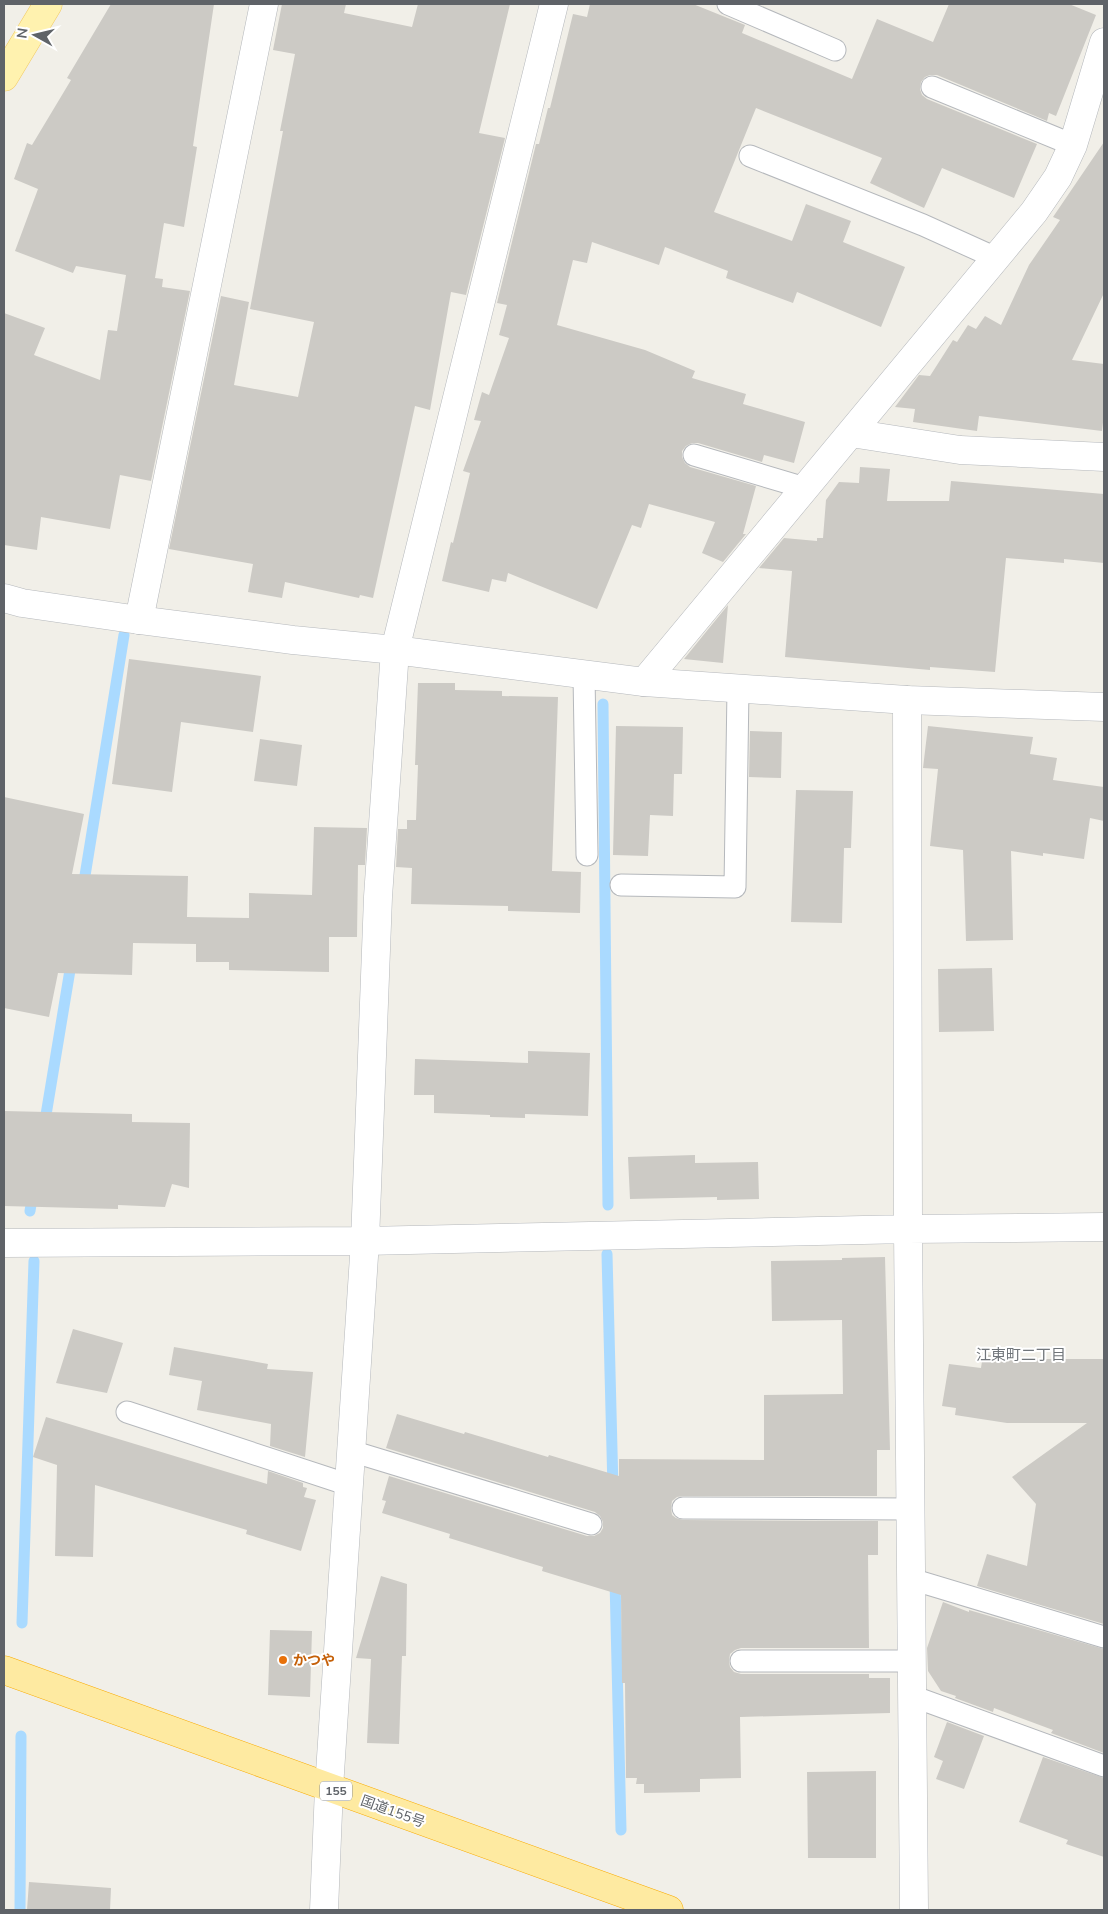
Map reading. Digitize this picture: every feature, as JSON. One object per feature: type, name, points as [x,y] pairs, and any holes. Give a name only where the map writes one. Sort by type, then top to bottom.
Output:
[{"type":"highway","name":"国道155号","points":[[4,1670],[669,1910]]},
{"type":"main road","points":[[4,77],[48,4]]},
{"type":"street","points":[[139,620],[264,4]]},
{"type":"street","points":[[324,1910],[365,1241],[378,897],[395,650],[554,4]]},
{"type":"street","points":[[644,682],[1034,212],[1058,177],[1073,145],[1104,42]]},
{"type":"street","points":[[851,433],[960,450],[1104,457]]},
{"type":"street","points":[[4,598],[22,603],[139,620],[644,682],[907,700],[1104,707]]},
{"type":"street","points":[[907,700],[908,1229],[914,1910]]},
{"type":"street","points":[[4,1243],[365,1241],[908,1229],[1104,1228]]},
{"type":"lane","points":[[728,4],[835,50]]},
{"type":"lane","points":[[932,87],[1073,145]]},
{"type":"lane","points":[[750,156],[923,225],[996,258]]},
{"type":"lane","points":[[694,455],[805,488]]},
{"type":"lane","points":[[584,675],[587,856]]},
{"type":"lane","points":[[621,885],[735,887],[738,689]]},
{"type":"lane","points":[[128,1412],[349,1485]]},
{"type":"lane","points":[[352,1451],[591,1524]]},
{"type":"lane","points":[[683,1508],[910,1509]]},
{"type":"lane","points":[[911,1579],[1104,1637]]},
{"type":"lane","points":[[741,1660],[912,1661]]},
{"type":"lane","points":[[912,1696],[1104,1766]]},
{"type":"building","points":[[111,4],[214,4],[193,146],[197,147],[184,227],[164,223],[155,278],[163,279],[162,287],[190,291],[151,481],[120,475],[110,529],[41,517],[37,550],[4,545],[4,313],[45,328],[34,355],[100,380],[108,330],[117,331],[126,275],[76,266],[73,273],[15,251],[38,189],[14,179],[27,143],[32,145],[71,80],[67,78]]},
{"type":"building","points":[[282,4],[346,4],[344,13],[412,27],[418,4],[510,4],[479,133],[505,138],[466,295],[451,292],[430,410],[415,406],[373,598],[360,595],[359,598],[285,582],[282,598],[248,592],[253,564],[169,549],[221,296],[249,302],[234,385],[298,397],[314,322],[250,309],[283,131],[280,131],[295,54],[273,50]]},
{"type":"building","points":[[590,4],[693,4],[745,25],[742,33],[852,79],[877,19],[933,42],[949,4],[1069,4],[1096,15],[1056,116],[1049,113],[1047,121],[937,75],[925,77],[921,82],[920,89],[922,95],[927,99],[1037,144],[1014,198],[942,168],[924,208],[870,183],[882,158],[756,108],[714,212],[792,241],[806,204],[851,221],[843,242],[905,267],[881,327],[797,292],[793,303],[726,278],[728,271],[665,247],[659,265],[592,242],[587,263],[573,260],[557,325],[645,350],[695,371],[692,378],[746,394],[743,404],[805,422],[794,463],[764,455],[762,462],[698,443],[686,446],[682,451],[682,457],[690,467],[756,486],[743,534],[746,534],[723,562],[702,553],[715,522],[649,504],[641,528],[632,525],[597,609],[508,573],[506,582],[492,579],[489,592],[442,581],[470,473],[463,471],[481,421],[474,420],[482,392],[489,395],[509,338],[499,335],[507,305],[497,303],[536,144],[539,144],[548,108],[550,108],[573,14],[587,17]]},
{"type":"building","points":[[1104,142],[1104,293],[1072,360],[1104,364],[1102,431],[979,416],[977,431],[913,422],[915,409],[895,407],[919,375],[930,376],[953,340],[957,342],[968,325],[976,329],[985,316],[1001,325],[1029,265],[1060,220],[1053,217]]},
{"type":"building","points":[[860,467],[890,469],[887,501],[949,501],[951,481],[1104,494],[1104,563],[1064,559],[1064,563],[1006,558],[995,672],[930,667],[930,670],[785,657],[792,571],[759,568],[784,538],[817,541],[817,538],[823,538],[826,500],[839,482],[859,483]]},
{"type":"building","points":[[728,605],[723,663],[684,659],[710,627]]},
{"type":"building","points":[[129,659],[261,676],[253,732],[181,722],[172,792],[112,784]]},
{"type":"building","points":[[418,683],[455,683],[455,690],[502,691],[502,696],[558,697],[552,871],[581,872],[580,913],[508,911],[508,906],[411,904],[412,868],[396,867],[398,829],[407,829],[407,820],[416,820],[418,765],[415,765]]},
{"type":"building","points":[[616,726],[683,727],[682,774],[674,774],[673,816],[650,815],[648,856],[613,855]]},
{"type":"building","points":[[928,726],[1033,737],[1030,754],[1057,758],[1053,780],[1104,787],[1104,821],[1090,818],[1084,859],[1011,851],[1013,940],[966,941],[963,850],[930,846],[938,769],[923,768]]},
{"type":"building","points":[[750,731],[782,732],[781,778],[749,777]]},
{"type":"building","points":[[260,739],[302,745],[297,786],[254,781]]},
{"type":"building","points":[[796,790],[853,791],[851,848],[844,848],[842,923],[791,922]]},
{"type":"building","points":[[4,797],[84,814],[72,874],[188,876],[187,917],[249,918],[249,893],[312,895],[314,827],[367,828],[365,865],[358,865],[357,937],[329,937],[329,972],[229,970],[229,962],[196,962],[196,944],[133,943],[132,975],[58,973],[49,1017],[4,1008]]},
{"type":"building","points":[[992,968],[994,1031],[939,1032],[938,969]]},
{"type":"building","points":[[528,1051],[590,1053],[588,1116],[525,1114],[525,1118],[434,1113],[434,1095],[414,1095],[415,1059],[528,1063]]},
{"type":"building","points":[[4,1111],[132,1114],[132,1122],[190,1123],[189,1188],[172,1184],[165,1207],[118,1205],[118,1209],[4,1206]]},
{"type":"building","points":[[695,1155],[695,1163],[758,1162],[759,1199],[717,1200],[717,1197],[630,1199],[628,1157]]},
{"type":"building","points":[[885,1257],[890,1450],[877,1450],[877,1496],[683,1496],[677,1497],[672,1501],[671,1508],[672,1515],[683,1520],[878,1521],[878,1555],[868,1555],[869,1648],[741,1648],[730,1654],[729,1661],[730,1667],[734,1672],[741,1674],[869,1674],[869,1678],[890,1678],[890,1713],[740,1717],[741,1778],[700,1779],[700,1792],[644,1793],[644,1784],[636,1784],[637,1778],[626,1778],[625,1683],[622,1683],[621,1595],[542,1571],[543,1567],[449,1538],[450,1534],[382,1513],[386,1501],[382,1500],[389,1476],[587,1536],[594,1536],[600,1533],[603,1528],[603,1522],[600,1516],[595,1512],[386,1448],[397,1414],[619,1476],[619,1459],[764,1460],[764,1395],[843,1394],[842,1320],[772,1321],[771,1261]]},
{"type":"building","points":[[73,1329],[123,1343],[107,1393],[56,1383]]},
{"type":"building","points":[[174,1347],[268,1364],[267,1369],[313,1372],[305,1457],[270,1446],[271,1424],[197,1410],[202,1381],[169,1375]]},
{"type":"building","points":[[983,1354],[1019,1359],[1104,1359],[1104,1624],[977,1586],[987,1554],[1027,1566],[1036,1504],[1012,1477],[1087,1423],[1007,1423],[955,1415],[956,1408],[942,1406],[949,1364],[981,1368]]},
{"type":"building","points":[[46,1417],[267,1484],[268,1471],[303,1483],[303,1487],[307,1488],[304,1497],[316,1500],[301,1551],[246,1534],[247,1530],[95,1485],[93,1557],[55,1556],[57,1465],[33,1457]]},
{"type":"building","points":[[381,1576],[407,1584],[406,1656],[402,1656],[399,1744],[367,1743],[371,1659],[356,1658]]},
{"type":"building","points":[[943,1602],[969,1612],[969,1610],[1104,1649],[1104,1753],[1051,1733],[1053,1730],[994,1708],[993,1712],[941,1691],[928,1671],[927,1648]]},
{"type":"building","points":[[270,1630],[312,1631],[310,1697],[268,1695]]},
{"type":"building","points":[[947,1722],[984,1736],[964,1789],[936,1779],[943,1761],[934,1757]]},
{"type":"building","points":[[1043,1757],[1104,1778],[1104,1857],[1066,1844],[1068,1840],[1019,1822]]},
{"type":"building","points":[[876,1771],[876,1858],[808,1858],[807,1772]]},
{"type":"building","points":[[29,1882],[111,1888],[110,1910],[27,1910]]},
{"type":"waterway","points":[[83,888],[124,635]]},
{"type":"waterway","points":[[603,704],[608,1205]]},
{"type":"waterway","points":[[44,1127],[72,958]]},
{"type":"waterway","points":[[30,1211],[33,1192]]},
{"type":"waterway","points":[[607,1254],[613,1489]]},
{"type":"waterway","points":[[22,1623],[34,1261]]},
{"type":"waterway","points":[[615,1580],[621,1830]]},
{"type":"waterway","points":[[20,1910],[21,1736]]},
{"type":"place","name":"かつや","points":[[283,1660]]},
{"type":"district","name":"江東町二丁目","points":[[1021,1355]]}]
